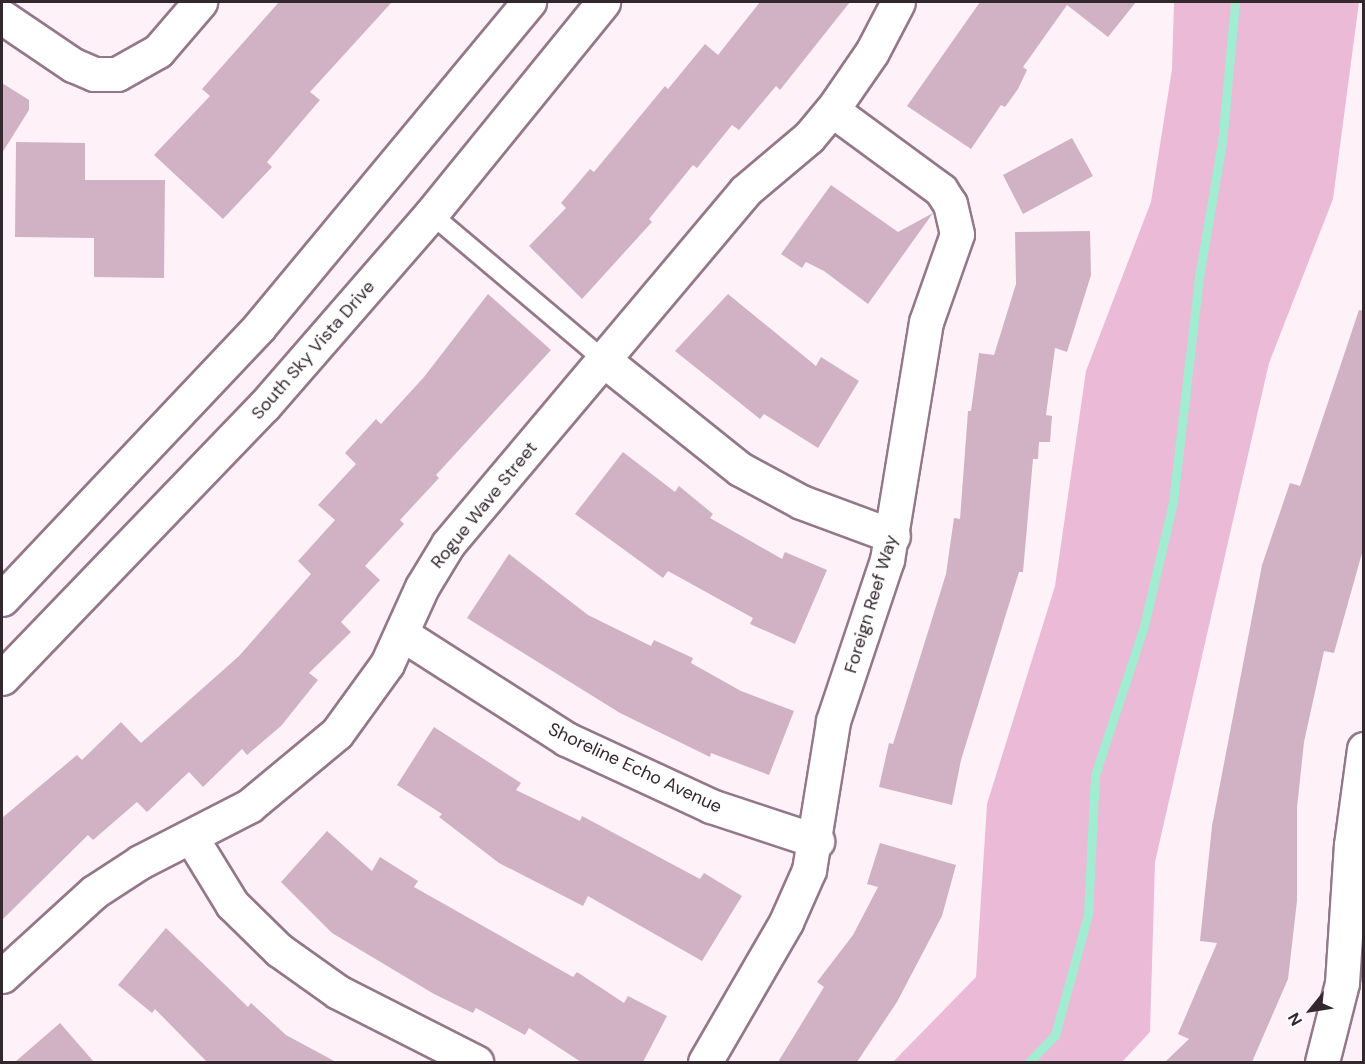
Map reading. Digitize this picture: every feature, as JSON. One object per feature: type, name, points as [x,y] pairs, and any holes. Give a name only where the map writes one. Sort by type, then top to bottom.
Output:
[{"type":"street","points":[[2,17],[73,65],[94,74],[117,74],[158,51],[200,2]]},
{"type":"street","points":[[2,599],[128,470],[274,311],[529,2]]},
{"type":"street","name":"South Sky Vista Drive","points":[[2,678],[264,406],[431,214],[603,2]]},
{"type":"street","name":"Rogue Wave Street","points":[[2,976],[102,887],[249,806],[307,762],[363,700],[402,634],[422,587],[448,544],[745,191],[809,136],[832,110],[872,52],[898,2]]},
{"type":"street","name":"Foreign Reef Way","points":[[705,1062],[799,897],[817,841],[833,721],[893,536],[920,352],[934,297],[955,248],[956,220],[941,190],[832,110]]},
{"type":"street","points":[[604,361],[740,470],[801,502],[893,536]]},
{"type":"street","name":"Shoreline Echo Avenue","points":[[402,634],[566,739],[711,806],[817,841]]},
{"type":"street","points":[[1322,1062],[1342,983],[1355,898],[1364,749]]},
{"type":"street","points":[[190,837],[232,904],[296,964],[338,992],[476,1062]]},
{"type":"lane","points":[[431,214],[604,361]]},
{"type":"shaded area","points":[[1174,2],[1359,2],[1333,199],[1269,363],[1155,862],[1150,1032],[1122,1062],[893,1062],[976,977],[987,804],[1055,586],[1086,371],[1151,202],[1172,69]]},
{"type":"building","points":[[279,2],[392,2],[310,92],[320,100],[267,162],[272,167],[223,219],[154,155],[210,96],[202,89]]},
{"type":"building","points":[[760,2],[850,2],[780,90],[776,86],[739,130],[732,125],[697,168],[693,165],[649,219],[652,222],[582,299],[529,246],[566,208],[561,203],[590,169],[594,172],[665,86],[668,89],[705,44],[718,55]]},
{"type":"building","points":[[980,2],[1136,2],[1108,37],[1067,5],[1023,67],[1027,70],[1018,89],[1005,107],[1001,105],[971,149],[907,106]]},
{"type":"building","points":[[2,83],[29,100],[29,110],[2,153]]},
{"type":"building","points":[[1072,138],[1093,176],[1023,214],[1003,175]]},
{"type":"building","points":[[16,142],[85,143],[85,180],[165,180],[164,278],[94,277],[94,238],[15,237]]},
{"type":"building","points":[[831,185],[898,232],[933,213],[868,304],[824,271],[806,262],[802,268],[781,254]]},
{"type":"building","points":[[1090,231],[1091,275],[1067,352],[1055,348],[1046,415],[1052,416],[1050,442],[1039,442],[1038,459],[1033,459],[1023,572],[1019,572],[961,760],[952,805],[879,787],[889,743],[893,744],[946,574],[954,518],[960,519],[968,411],[971,411],[979,353],[994,355],[1016,284],[1015,232]]},
{"type":"building","points":[[488,294],[551,350],[436,475],[439,478],[400,520],[404,524],[365,566],[380,580],[341,622],[351,632],[309,673],[318,680],[281,726],[247,755],[242,749],[203,787],[189,772],[147,812],[137,802],[93,840],[88,835],[2,920],[2,818],[77,755],[82,760],[121,722],[141,743],[239,656],[311,574],[298,561],[335,520],[318,505],[356,464],[345,453],[376,419],[381,424],[424,377]]},
{"type":"building","points":[[728,294],[816,366],[821,357],[859,381],[818,448],[764,414],[760,419],[675,351]]},
{"type":"building","points":[[1359,310],[1364,311],[1364,546],[1334,653],[1324,651],[1304,742],[1297,808],[1297,901],[1288,979],[1252,1062],[1165,1062],[1189,1039],[1178,1034],[1217,943],[1200,941],[1212,826],[1262,565],[1290,483],[1300,486]]},
{"type":"building","points":[[623,452],[675,492],[679,486],[713,514],[710,518],[782,559],[785,552],[827,570],[795,644],[750,624],[753,618],[668,571],[663,578],[575,514]]},
{"type":"building","points":[[509,554],[588,615],[651,646],[654,640],[693,658],[691,663],[741,691],[794,711],[769,775],[711,753],[710,757],[620,713],[467,618]]},
{"type":"building","points":[[434,727],[521,783],[516,790],[580,821],[582,816],[700,879],[704,873],[742,896],[702,961],[588,896],[583,906],[499,863],[439,817],[442,814],[397,785]]},
{"type":"building","points":[[327,831],[372,871],[380,857],[418,881],[414,887],[573,977],[577,972],[624,1003],[628,996],[667,1016],[643,1062],[581,1062],[529,1028],[525,1035],[476,1008],[473,1013],[434,994],[332,933],[281,882]]},
{"type":"building","points":[[880,843],[956,865],[942,916],[897,1002],[857,1062],[778,1062],[824,987],[817,982],[853,935],[878,887],[867,884]]},
{"type":"building","points":[[166,928],[248,1007],[251,1003],[286,1035],[336,1062],[207,1062],[155,1009],[152,1013],[118,985]]},
{"type":"building","points":[[60,1023],[94,1062],[15,1062]]},
{"type":"waterway","points":[[1029,1062],[1055,1035],[1088,914],[1095,775],[1144,626],[1173,502],[1199,277],[1222,143],[1235,2]]}]
